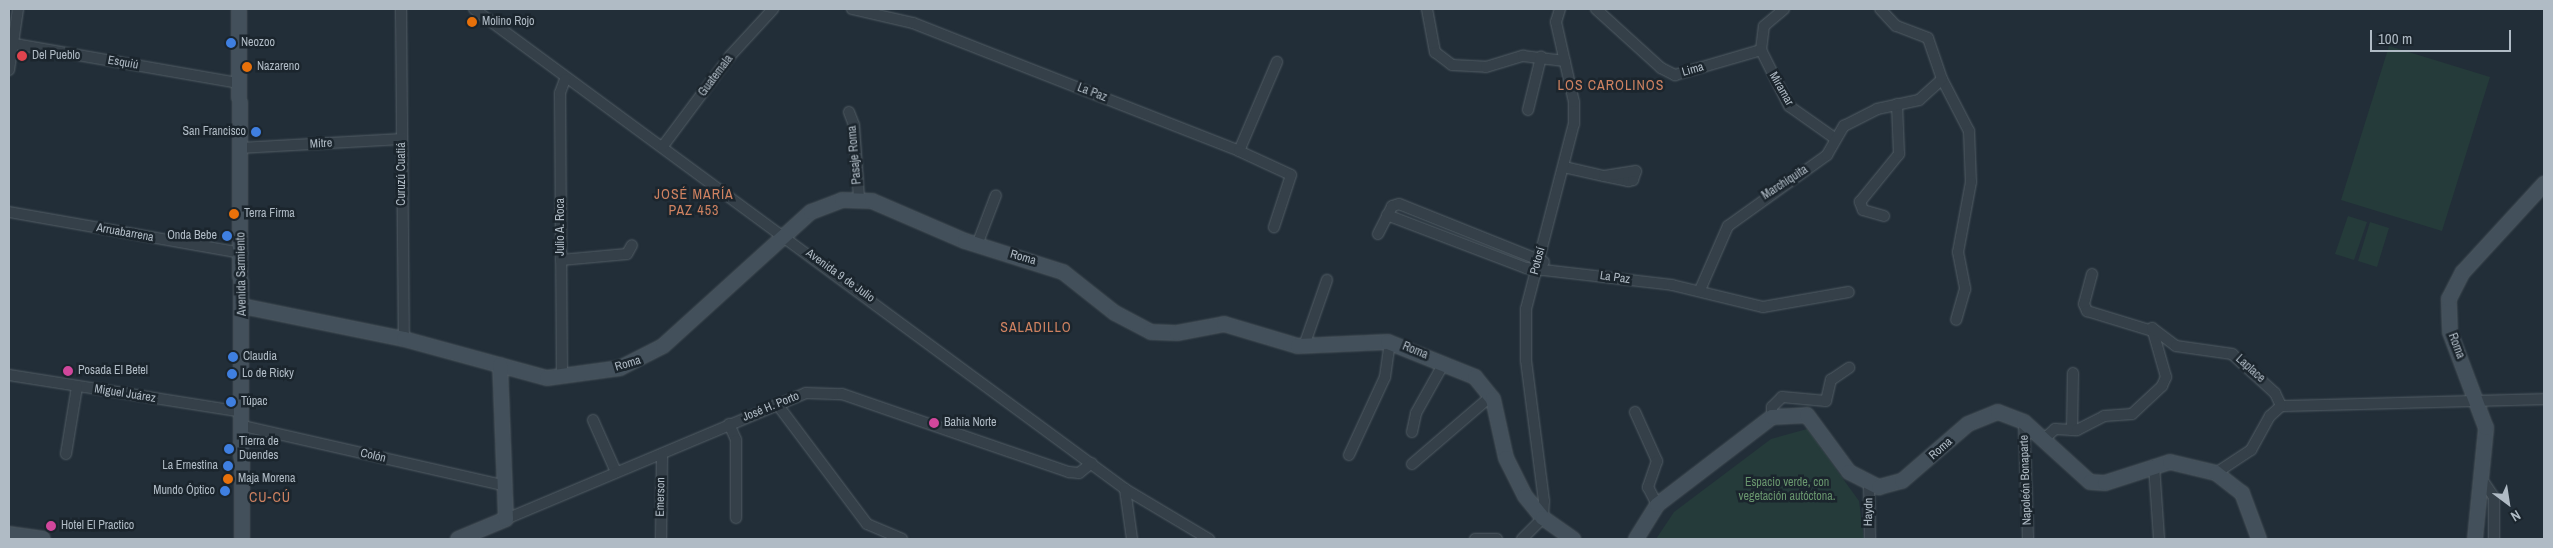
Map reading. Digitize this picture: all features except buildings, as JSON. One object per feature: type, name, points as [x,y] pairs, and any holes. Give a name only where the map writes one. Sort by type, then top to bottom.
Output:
[{"type":"main road","name":"Avenida Sarmiento","points":[[239,9],[238,83],[242,253],[244,538]]},
{"type":"main road","name":"Roma","points":[[2475,539],[2486,428],[2479,400],[2450,332],[2451,292],[2470,263],[2544,184]]},
{"type":"main road","name":"Roma","points":[[242,306],[387,336],[403,333],[418,343],[500,365],[562,377],[620,368],[647,358],[784,234],[827,204],[859,198],[888,206],[978,245],[1063,272],[1130,323],[1151,332],[1177,333],[1224,324],[1272,341],[1304,346],[1390,343],[1475,377],[1491,396],[1506,458],[1526,496],[1543,518],[1573,539]]},
{"type":"main road","points":[[500,365],[503,485],[506,519]]},
{"type":"main road","name":"Roma","points":[[1869,485],[1902,481],[1968,424],[1987,415],[2006,413],[2024,422],[2044,439],[2078,474],[2098,484],[2154,466],[2178,461],[2216,473],[2242,493],[2259,539]]},
{"type":"main road","points":[[1636,539],[1657,504],[1772,417],[1807,415],[1849,472],[1869,485]]},
{"type":"main road","name":"José H. Porto","points":[[458,539],[506,519]]},
{"type":"main road","points":[[9,534],[43,539]]},
{"type":"street","points":[[9,70],[11,44],[18,9]]},
{"type":"street","name":"Curuzú Cuatiá","points":[[401,9],[403,333]]},
{"type":"street","name":"Avenida 9 de Julio","points":[[474,9],[565,79],[663,146],[784,234],[1125,489],[1209,539]]},
{"type":"street","name":"Guatemala","points":[[663,146],[730,56],[773,9]]},
{"type":"street","name":"La Paz","points":[[852,9],[901,14],[1239,151],[1291,175],[1274,227]]},
{"type":"street","points":[[1427,9],[1435,52],[1452,66],[1475,68],[1523,56],[1541,57],[1565,62]]},
{"type":"street","name":"Potosí","points":[[1543,518],[1524,343],[1535,270],[1564,166],[1574,111],[1556,22],[1560,9]]},
{"type":"street","name":"Lima","points":[[1596,9],[1668,73],[1682,74],[1761,50]]},
{"type":"street","points":[[1761,50],[1764,26],[1784,9]]},
{"type":"street","points":[[1880,9],[1896,26],[1928,38],[1942,79],[1970,131],[1971,182],[1958,252],[1965,289],[1956,320]]},
{"type":"street","name":"Esquiú","points":[[11,44],[238,83]]},
{"type":"street","name":"Miramar","points":[[1761,50],[1789,106],[1833,137]]},
{"type":"street","points":[[1528,110],[1541,57]]},
{"type":"street","points":[[1239,151],[1277,62]]},
{"type":"street","name":"Julio A. Roca","points":[[562,377],[560,93],[565,79]]},
{"type":"street","points":[[1884,216],[1863,210],[1860,202],[1899,154],[1896,104],[1928,95],[1942,79]]},
{"type":"street","name":"Marchiquita","points":[[1700,290],[1724,230],[1760,199],[1827,155],[1833,137],[1844,126],[1872,111],[1896,104]]},
{"type":"street","name":"Pasaje Roma","points":[[849,112],[854,126],[859,198]]},
{"type":"street","name":"Mitre","points":[[240,148],[402,139]]},
{"type":"street","points":[[1564,166],[1604,176]]},
{"type":"street","points":[[978,245],[996,195]]},
{"type":"street","points":[[1378,234],[1387,215],[1399,204],[1538,258],[1555,270]]},
{"type":"street","name":"Arruabarrena","points":[[9,212],[242,253]]},
{"type":"street","name":"La Paz","points":[[1387,215],[1535,270],[1555,270],[1700,290],[1763,306],[1849,292]]},
{"type":"street","points":[[561,260],[627,254],[632,245]]},
{"type":"street","points":[[2044,439],[2056,430],[2072,430],[2104,416],[2137,411],[2162,386],[2166,377],[2149,330],[2087,312],[2084,304],[2092,274]]},
{"type":"street","points":[[1304,346],[1327,280]]},
{"type":"street","name":"Laplace","points":[[2149,330],[2156,328],[2176,346],[2232,354],[2275,393],[2281,406]]},
{"type":"street","points":[[1349,456],[1386,377],[1390,343]]},
{"type":"street","points":[[1412,432],[1416,413],[1444,363]]},
{"type":"street","points":[[1772,417],[1772,407],[1782,397],[1826,401],[1831,380],[1849,368]]},
{"type":"street","points":[[2072,430],[2073,373]]},
{"type":"street","name":"Miguel Juárez","points":[[9,375],[242,419]]},
{"type":"street","points":[[66,454],[77,387]]},
{"type":"street","name":"José H. Porto","points":[[506,519],[800,394],[842,394],[1069,472],[1079,472],[1092,464]]},
{"type":"street","points":[[1412,464],[1491,396]]},
{"type":"street","points":[[2216,473],[2251,450],[2270,416],[2281,406],[2544,399]]},
{"type":"street","points":[[777,404],[867,524],[902,539]]},
{"type":"street","points":[[1635,412],[1656,455],[1648,487],[1657,504]]},
{"type":"street","name":"Colón","points":[[242,419],[503,485]]},
{"type":"street","points":[[593,420],[616,472]]},
{"type":"street","name":"Napoleón Bonaparte","points":[[2024,422],[2028,539]]},
{"type":"street","points":[[729,424],[736,440],[736,518]]},
{"type":"street","name":"Emerson","points":[[662,454],[662,539]]},
{"type":"street","points":[[2154,466],[2159,539]]},
{"type":"street","points":[[2481,478],[2494,497],[2494,539]]},
{"type":"street","name":"Haydn","points":[[1869,485],[1870,539]]},
{"type":"street","points":[[1125,489],[1132,539]]},
{"type":"street","points":[[1522,539],[1543,518]]},
{"type":"street","points":[[1474,539],[1497,539]]},
{"type":"green space","points":[[2389,46],[2490,77],[2442,231],[2341,200]]},
{"type":"green space","points":[[2348,216],[2367,222],[2354,260],[2335,254]]},
{"type":"green space","points":[[2370,222],[2389,228],[2377,267],[2358,261]]},
{"type":"green space","name":"Espacio verde, con vegetación autóctona.","points":[[1807,429],[1859,501],[1864,539],[1656,539],[1674,512],[1771,439]]},
{"type":"place","name":"Molino Rojo","points":[[472,22]]},
{"type":"place","name":"Neozoo","points":[[231,43]]},
{"type":"place","name":"Del Pueblo","points":[[22,56]]},
{"type":"place","name":"Nazareno","points":[[247,67]]},
{"type":"place","name":"San Francisco","points":[[256,132]]},
{"type":"place","name":"Terra Firma","points":[[234,214]]},
{"type":"place","name":"Onda Bebe","points":[[227,236]]},
{"type":"place","name":"Claudia","points":[[233,357]]},
{"type":"place","name":"Posada El Betel","points":[[68,371]]},
{"type":"place","name":"Lo de Ricky","points":[[232,374]]},
{"type":"place","name":"Túpac","points":[[231,402]]},
{"type":"place","name":"Bahia Norte","points":[[934,423]]},
{"type":"place","name":"Tierra de Duendes","points":[[229,449]]},
{"type":"place","name":"La Ernestina","points":[[228,466]]},
{"type":"place","name":"Maja Morena","points":[[228,479]]},
{"type":"place","name":"Mundo Óptico","points":[[225,491]]},
{"type":"place","name":"Hotel El Practico","points":[[51,526]]},
{"type":"district","name":"LOS CAROLINOS","points":[[1611,85]]},
{"type":"district","name":"JOSÉ MARÍA PAZ 453","points":[[694,202]]},
{"type":"district","name":"SALADILLO","points":[[1036,327]]},
{"type":"district","name":"CU-CÚ","points":[[270,497]]}]
